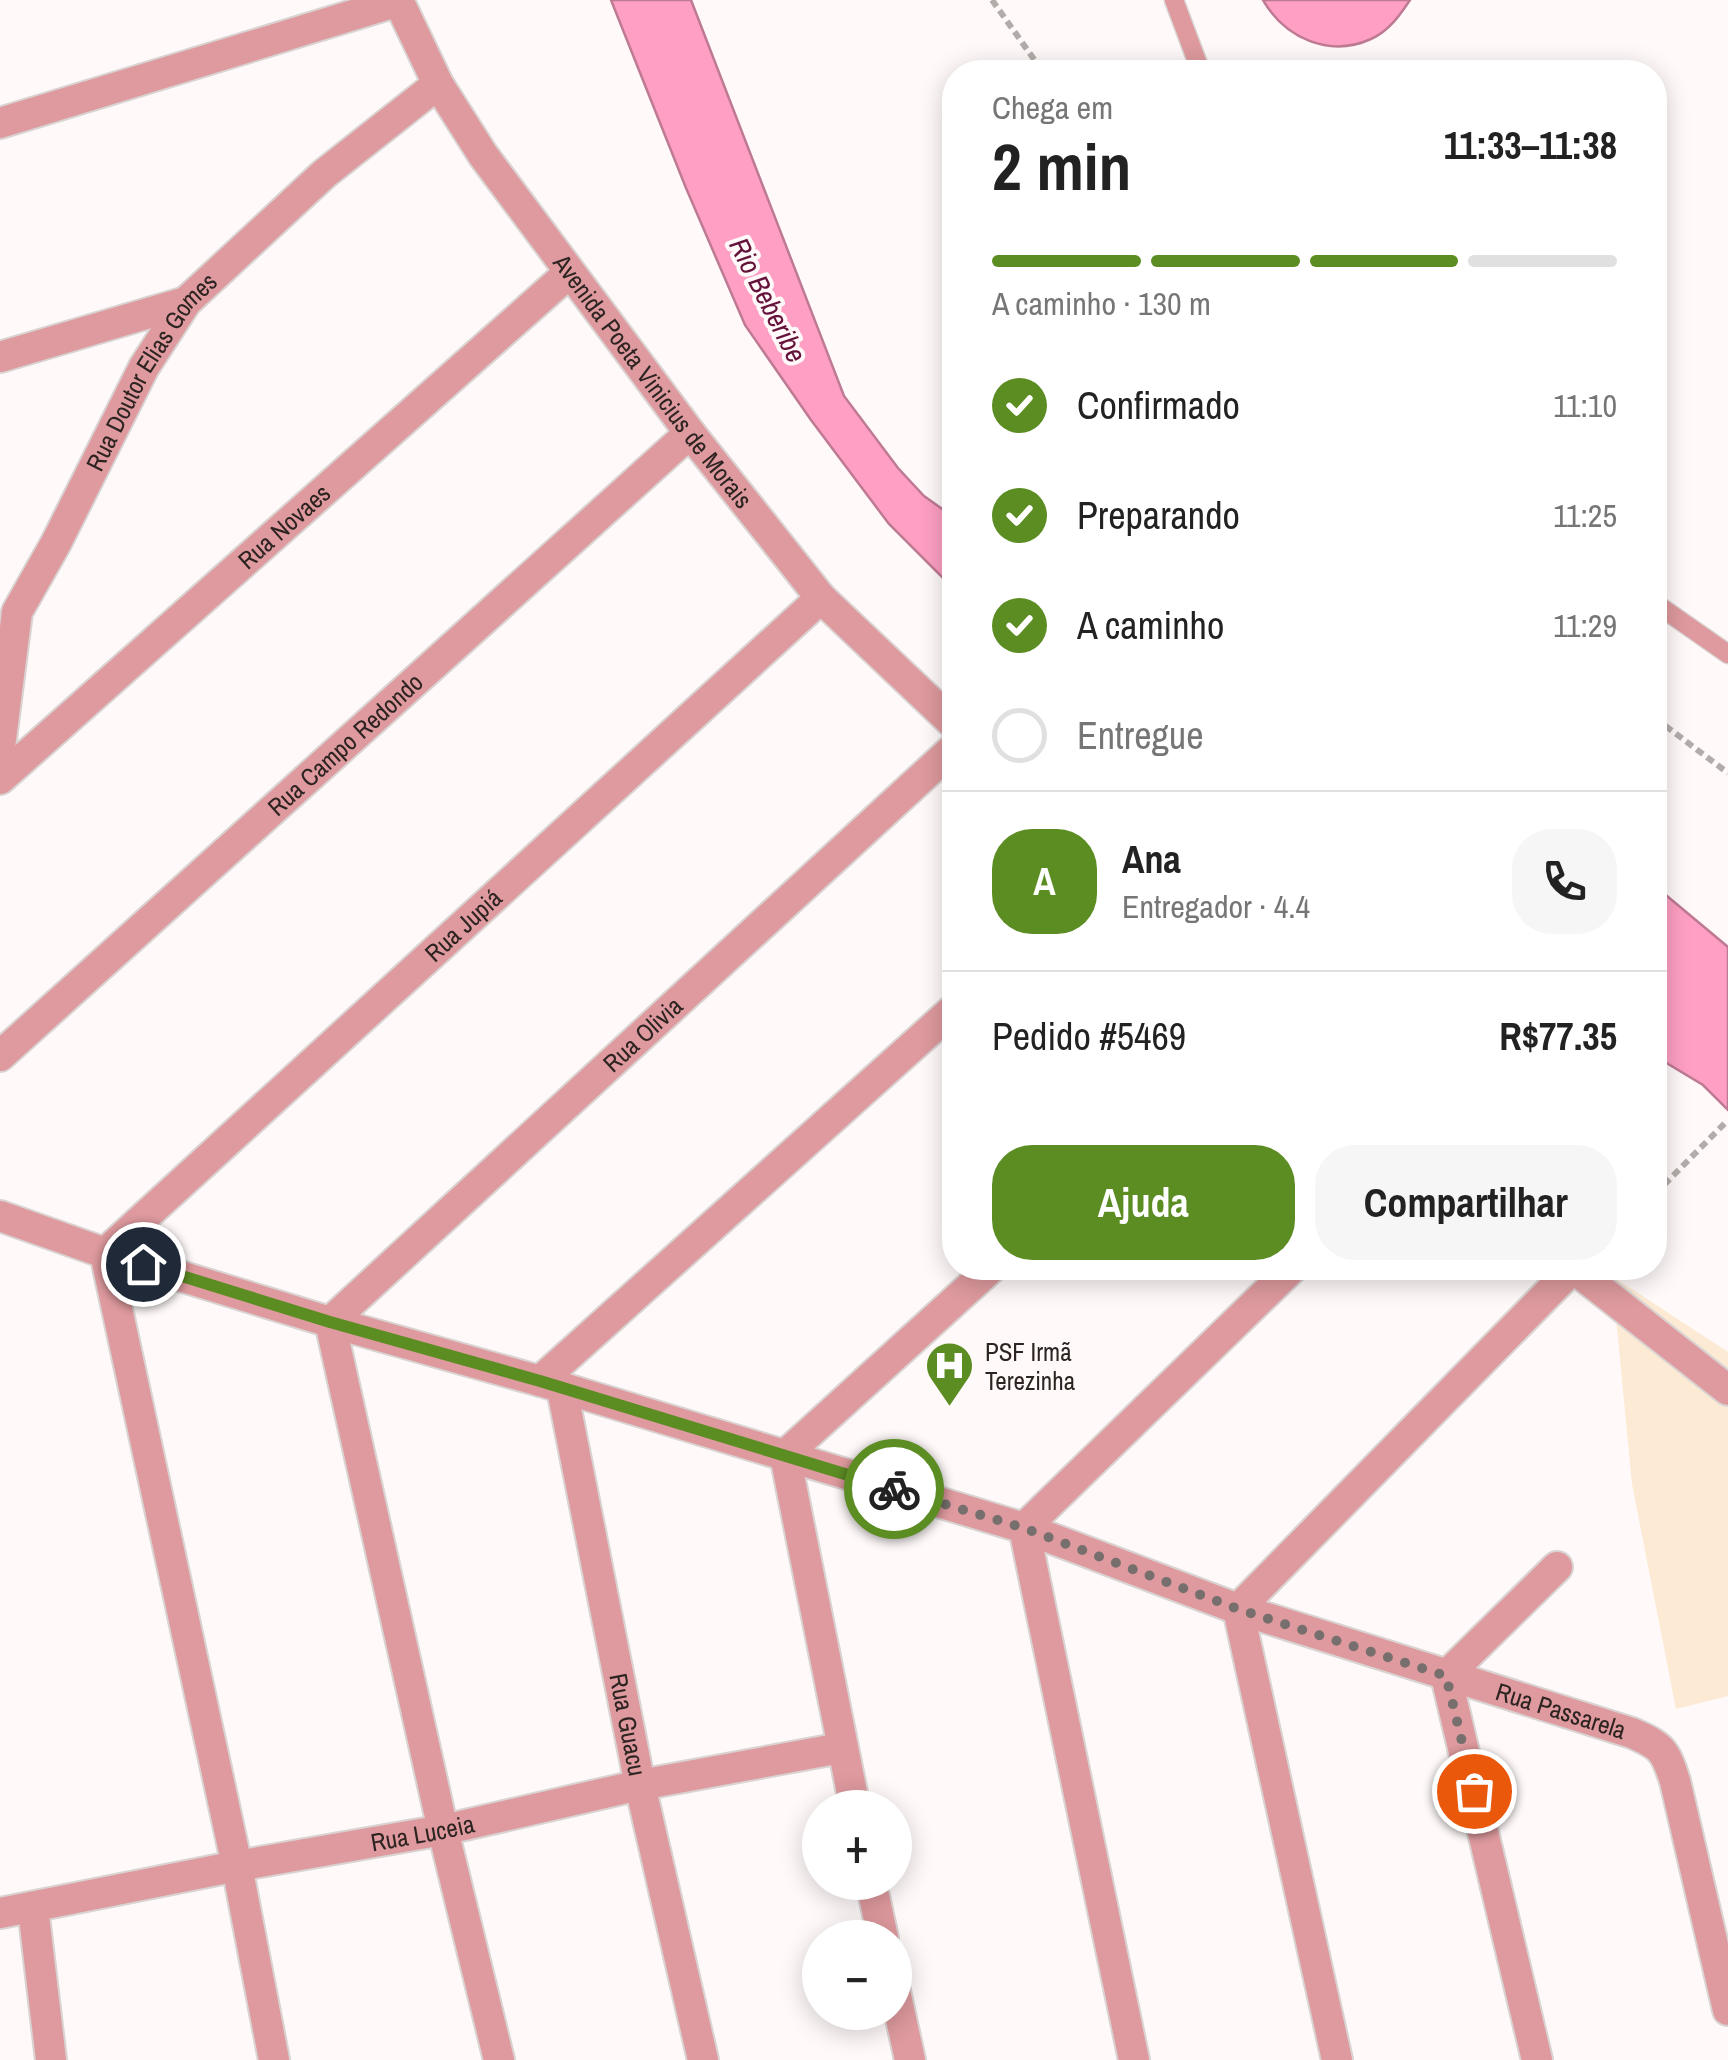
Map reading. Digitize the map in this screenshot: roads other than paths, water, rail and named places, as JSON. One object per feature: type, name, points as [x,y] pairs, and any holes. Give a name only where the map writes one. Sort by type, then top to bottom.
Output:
[{"type":"street","name":"Avenida Poeta Vinicius de Morais","points":[[398,1],[438,84],[483,155],[690,433],[821,598],[942,712]]},
{"type":"street","points":[[0,124],[398,1]]},
{"type":"street","name":"Rua Doutor Elias Gomes","points":[[0,747],[8,614],[56,543],[144,367],[186,302],[324,174],[438,84]]},
{"type":"street","name":"Rua Novaes","points":[[0,779],[569,273]]},
{"type":"street","points":[[0,358],[186,302]]},
{"type":"street","name":"Rua Campo Redondo","points":[[0,1056],[690,433]]},
{"type":"street","name":"Rua Jupiá","points":[[106,1253],[821,598]]},
{"type":"street","name":"Rua Olivia","points":[[330,1322],[942,758]]},
{"type":"street","points":[[551,1385],[942,1020]]},
{"type":"street","name":"Rua Passarela","points":[[0,1216],[330,1322],[1024,1528],[1238,1609],[1648,1740],[1667,1755],[1675,1781],[1728,2010]]},
{"type":"street","points":[[106,1253],[274,2060]]},
{"type":"street","points":[[850,1790],[785,1455],[979,1280]]},
{"type":"street","points":[[1134,2060],[1024,1528],[1280,1280]]},
{"type":"street","points":[[1337,2060],[1238,1609],[1561,1280]]},
{"type":"street","points":[[1588,1280],[1728,1390]]},
{"type":"street","points":[[330,1322],[443,1830],[499,2060]]},
{"type":"street","name":"Rua Guacu","points":[[551,1385],[703,2060]]},
{"type":"street","points":[[1537,2060],[1446,1676],[1557,1567]]},
{"type":"street","name":"Rua Luceia","points":[[0,1913],[443,1830],[640,1785],[842,1748]]},
{"type":"street","points":[[33,1908],[51,2060]]},
{"type":"street","points":[[903,2030],[910,2060]]},
{"type":"lane","points":[[1174,0],[1196,60]]},
{"type":"lane","points":[[1667,611],[1728,654]]},
{"type":"water","name":"Rio Beberibe","points":[[611,0],[691,0],[844,396],[898,468],[942,509],[942,577],[889,524],[745,325]]},
{"type":"water","points":[[1263,0],[1410,0],[1394,22],[1377,36],[1340,46],[1324,45],[1296,34],[1283,25]]},
{"type":"water","points":[[1667,896],[1728,947],[1728,1110],[1703,1085],[1667,1063]]},
{"type":"place","name":"PSF Irmã Terezinha","points":[[950,1408]]}]
